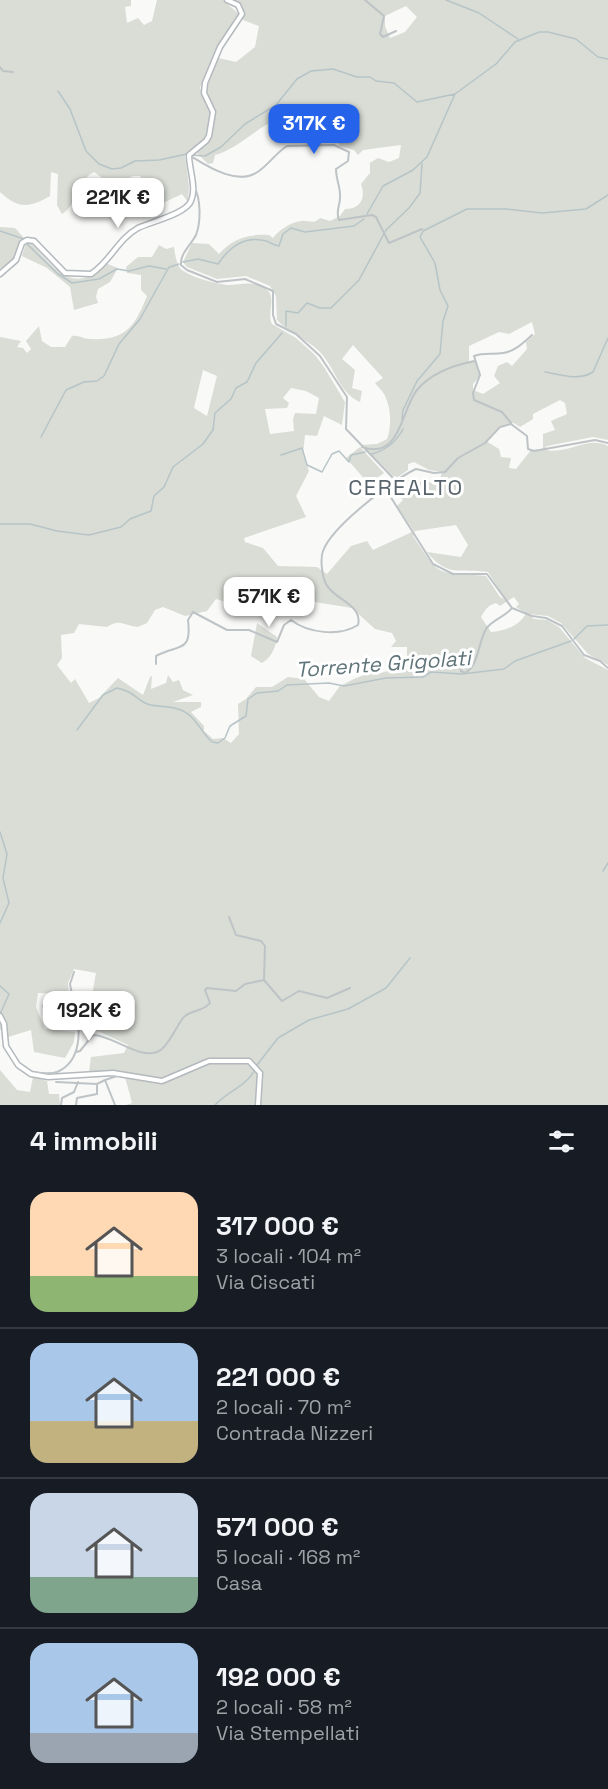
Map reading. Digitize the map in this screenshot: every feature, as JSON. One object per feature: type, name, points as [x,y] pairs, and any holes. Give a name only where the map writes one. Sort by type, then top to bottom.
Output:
[{"type":"street","points":[[189,154],[206,141],[212,127],[213,112],[204,93],[205,83],[220,47],[242,15],[238,4],[227,0]]},
{"type":"street","points":[[365,0],[384,16],[380,34],[382,37],[396,31]]},
{"type":"street","points":[[0,67],[3,71],[13,72]]},
{"type":"street","points":[[189,154],[230,177],[239,178],[259,171],[287,146],[334,146],[349,152],[348,161],[339,166],[336,172],[336,184],[340,193],[337,216],[339,220],[372,215],[376,217],[389,243],[422,229]]},
{"type":"street","points":[[0,274],[18,258],[23,242],[32,240],[65,273],[91,274],[126,236],[151,222],[185,209],[191,203],[189,154]]},
{"type":"street","points":[[192,185],[198,193],[198,220],[196,233],[181,259],[181,265],[187,270],[217,282],[245,279],[273,291],[273,315],[276,324],[296,334],[320,356],[347,397],[346,429],[396,481]]},
{"type":"street","points":[[531,335],[521,345],[505,353],[474,356],[480,375],[473,393],[474,400],[502,412],[527,436],[527,446],[534,451],[595,440],[608,443]]},
{"type":"street","points":[[362,446],[373,449],[391,442],[400,431],[410,399],[426,380],[441,372],[475,361]]},
{"type":"street","points":[[156,664],[156,656],[183,646],[189,640],[191,634],[188,620],[193,612],[227,630],[249,630],[277,642],[284,625],[291,620],[303,629],[316,631],[352,628],[358,625],[360,618],[356,609],[334,594],[324,580],[322,553],[331,539],[362,505],[416,468],[434,473],[445,472],[458,458],[485,443],[500,427],[512,424]]},
{"type":"street","points":[[385,488],[433,564],[453,574],[487,574],[512,608],[532,616],[546,618],[562,626],[584,655],[600,661],[608,668]]},
{"type":"street","points":[[459,662],[461,671],[465,673],[472,668],[487,627],[505,617],[512,608]]},
{"type":"street","points":[[229,917],[236,935],[261,941],[265,946],[264,980],[282,1001],[299,991],[327,998],[350,988]]},
{"type":"street","points":[[74,972],[70,984],[80,1024],[76,1052]]},
{"type":"street","points":[[31,1074],[60,1070],[93,1035],[103,1035],[144,1053],[156,1052],[163,1048],[185,1016],[208,1006],[210,1003],[207,988],[236,992],[253,982],[264,980]]},
{"type":"street","points":[[43,1006],[51,1011],[74,1005]]},
{"type":"street","points":[[0,1016],[11,1055],[18,1065],[31,1074],[48,1077],[127,1074],[162,1081],[208,1061],[237,1059],[249,1061],[255,1065],[261,1085],[258,1105]]},
{"type":"street","points":[[56,1082],[97,1084],[127,1074]]},
{"type":"street","points":[[105,1080],[115,1105]]},
{"type":"street","points":[[62,1105],[62,1098],[74,1092],[78,1082]]},
{"type":"street","points":[[76,1105],[77,1098],[97,1094],[97,1084]]},
{"type":"shaded area","points":[[0,0],[131,0],[131,6],[125,7],[127,23],[138,18],[144,25],[152,21],[157,0],[223,0],[240,15],[214,57],[236,62],[255,47],[259,26],[243,20],[244,12],[231,0],[608,0],[608,440],[593,437],[547,446],[544,449],[560,450],[592,443],[608,446],[608,665],[588,654],[561,623],[548,616],[528,614],[534,619],[547,620],[559,627],[585,658],[608,670],[608,1105],[126,1105],[132,1103],[124,1073],[89,1072],[91,1057],[124,1053],[128,1045],[85,1025],[81,1018],[83,1015],[109,1020],[112,1007],[91,1001],[96,973],[74,969],[68,983],[69,994],[38,993],[36,1007],[45,1029],[75,1032],[74,1042],[65,1058],[34,1052],[31,1030],[8,1037],[6,1028],[0,1030],[0,337],[21,341],[17,347],[23,348],[27,353],[31,349],[26,341],[39,326],[42,341],[51,347],[65,347],[72,336],[103,339],[121,334],[133,323],[147,296],[141,290],[141,275],[127,273],[126,267],[138,257],[152,257],[159,245],[166,249],[174,247],[180,268],[196,277],[224,285],[255,284],[265,288],[271,295],[272,324],[296,338],[315,355],[345,402],[342,425],[324,416],[317,436],[305,435],[303,454],[309,471],[296,496],[306,517],[244,538],[245,542],[263,548],[278,566],[317,567],[327,574],[351,546],[367,541],[373,550],[414,531],[397,506],[403,500],[399,494],[406,490],[410,495],[422,492],[418,483],[423,480],[438,485],[442,472],[429,470],[414,462],[408,464],[408,470],[398,477],[393,476],[362,445],[377,444],[387,439],[390,416],[383,392],[375,383],[383,378],[353,345],[342,359],[355,370],[352,388],[362,391],[360,402],[342,386],[319,351],[277,320],[276,296],[270,286],[246,276],[217,279],[187,267],[183,262],[192,243],[209,244],[219,254],[241,238],[269,235],[273,238],[293,223],[313,222],[320,218],[330,221],[340,216],[345,209],[355,207],[361,202],[363,194],[361,184],[370,173],[370,163],[368,164],[378,158],[389,162],[399,158],[401,145],[363,150],[358,155],[354,150],[338,146],[341,140],[342,123],[322,106],[320,110],[326,125],[288,121],[273,122],[228,150],[215,155],[213,163],[208,164],[195,151],[208,142],[213,132],[215,112],[204,86],[213,60],[200,88],[211,114],[207,136],[185,156],[189,186],[188,202],[182,194],[165,202],[148,196],[147,186],[140,176],[133,176],[113,186],[94,172],[84,181],[71,205],[62,214],[57,205],[58,174],[51,172],[50,196],[36,203],[18,204],[0,192]],"holes":[[[406,6],[417,17],[405,32],[390,38],[385,26],[385,16]],[[532,322],[535,334],[526,342],[527,349],[512,366],[507,362],[498,366],[494,376],[500,383],[483,394],[473,390],[473,384],[481,375],[475,360],[469,361],[469,346],[499,332],[509,334]],[[203,370],[217,376],[207,416],[194,408]],[[291,388],[306,391],[319,398],[316,414],[295,413],[294,431],[270,434],[265,409],[287,408],[289,403],[283,398]],[[560,400],[565,403],[567,414],[551,421],[555,430],[543,434],[543,449],[531,450],[516,469],[509,468],[511,458],[501,457],[499,449],[486,441],[500,426],[514,423],[520,427],[533,419],[533,414]],[[456,525],[468,545],[461,557],[427,552],[441,566],[448,569],[488,572],[506,600],[500,597],[486,576],[448,573],[435,567],[413,536],[415,531]],[[311,597],[315,602],[352,608],[375,629],[392,633],[396,641],[391,647],[407,647],[407,665],[381,673],[369,673],[354,679],[340,686],[329,701],[319,697],[304,679],[288,677],[272,687],[256,687],[246,699],[238,704],[239,734],[231,743],[223,738],[213,739],[204,731],[204,726],[191,712],[201,707],[201,702],[173,702],[193,695],[183,690],[179,680],[173,682],[168,675],[166,683],[151,689],[152,676],[150,677],[143,695],[118,678],[99,698],[89,703],[75,679],[71,683],[57,665],[62,658],[61,635],[74,633],[79,624],[107,627],[119,623],[138,627],[147,623],[155,610],[163,607],[185,616],[207,611],[216,599],[240,606],[278,608],[279,605]],[[514,597],[519,604],[516,607],[526,613],[511,627],[491,632],[481,617],[487,608],[496,603],[500,606]]]},
{"type":"shaded area","points":[[0,227],[15,228],[24,238],[15,258],[0,269]]},
{"type":"shaded area","points":[[26,243],[31,243],[56,269],[74,278],[84,278],[105,263],[118,268],[110,282],[98,289],[96,297],[98,303],[74,310],[70,287],[47,268],[22,256]]},
{"type":"shaded area","points":[[360,447],[384,473],[369,484],[346,458]]},
{"type":"shaded area","points":[[257,623],[277,637],[272,652],[262,663],[251,656]]},
{"type":"shaded area","points":[[0,1070],[17,1090],[30,1092],[33,1077],[47,1081],[49,1094],[59,1094],[60,1105],[0,1105]]},
{"type":"waterway","points":[[446,0],[479,13],[518,39]]},
{"type":"waterway","points":[[367,214],[383,186],[413,170],[427,157],[455,94],[496,64],[515,42],[539,32],[548,32],[576,39],[598,57],[608,59]]},
{"type":"waterway","points":[[192,155],[205,156],[221,147],[245,124],[276,105],[297,79],[311,71],[333,69],[357,77],[370,77],[376,81],[394,83],[417,102],[455,94]]},
{"type":"waterway","points":[[58,91],[70,109],[86,151],[99,164],[112,169],[121,168],[135,161],[159,160],[187,154]]},
{"type":"waterway","points":[[286,326],[286,311],[298,313],[307,303],[320,308],[331,308],[359,280],[386,230],[409,208],[420,193],[422,164]]},
{"type":"waterway","points":[[402,419],[403,410],[417,381],[440,354],[443,321],[448,306],[440,290],[435,263],[420,237],[423,231],[467,209],[506,209],[542,213],[586,209],[608,195]]},
{"type":"waterway","points":[[183,262],[198,259],[218,264],[231,249],[248,240],[263,240],[279,246],[283,234],[291,228],[305,232],[354,226],[364,219]]},
{"type":"waterway","points":[[0,231],[24,239]]},
{"type":"waterway","points":[[26,243],[58,274],[72,283],[99,279],[117,269],[129,271],[149,266],[166,269]]},
{"type":"waterway","points":[[170,267],[179,264]]},
{"type":"waterway","points":[[41,437],[66,390],[84,382],[97,381],[104,376],[119,344],[140,319],[169,267]]},
{"type":"waterway","points":[[0,524],[30,524],[57,531],[89,535],[121,527],[130,519],[151,511],[154,496],[164,487],[173,467],[203,444],[213,430],[215,413],[231,399],[236,388],[247,382],[256,363],[282,333]]},
{"type":"waterway","points":[[545,372],[576,377],[588,375],[593,372],[608,338]]},
{"type":"waterway","points":[[372,454],[390,445],[403,429]]},
{"type":"waterway","points":[[281,455],[302,448],[307,465],[322,472],[332,454],[339,451],[349,462],[351,455],[365,452]]},
{"type":"waterway","name":"Torrente Grigolati","points":[[574,639],[587,626],[608,625]]},
{"type":"waterway","name":"Torrente Grigolati","points":[[77,730],[103,695],[117,688],[149,705],[184,711],[212,742],[218,743],[225,738],[230,726],[246,716],[248,699],[257,693],[278,691],[287,685],[329,683],[344,686],[386,678],[423,677],[431,672],[462,674],[504,669],[515,661],[571,641]]},
{"type":"waterway","points":[[0,832],[7,854],[3,878],[9,903],[0,923]]},
{"type":"waterway","points":[[603,871],[608,863]]},
{"type":"waterway","points":[[257,1065],[278,1038],[309,1020],[348,1009],[386,988],[410,958]]},
{"type":"waterway","points":[[0,986],[9,994],[0,1014]]},
{"type":"waterway","points":[[215,1105],[247,1080],[255,1069]]},
{"type":"district","name":"CEREALTO","points":[[406,487]]}]
